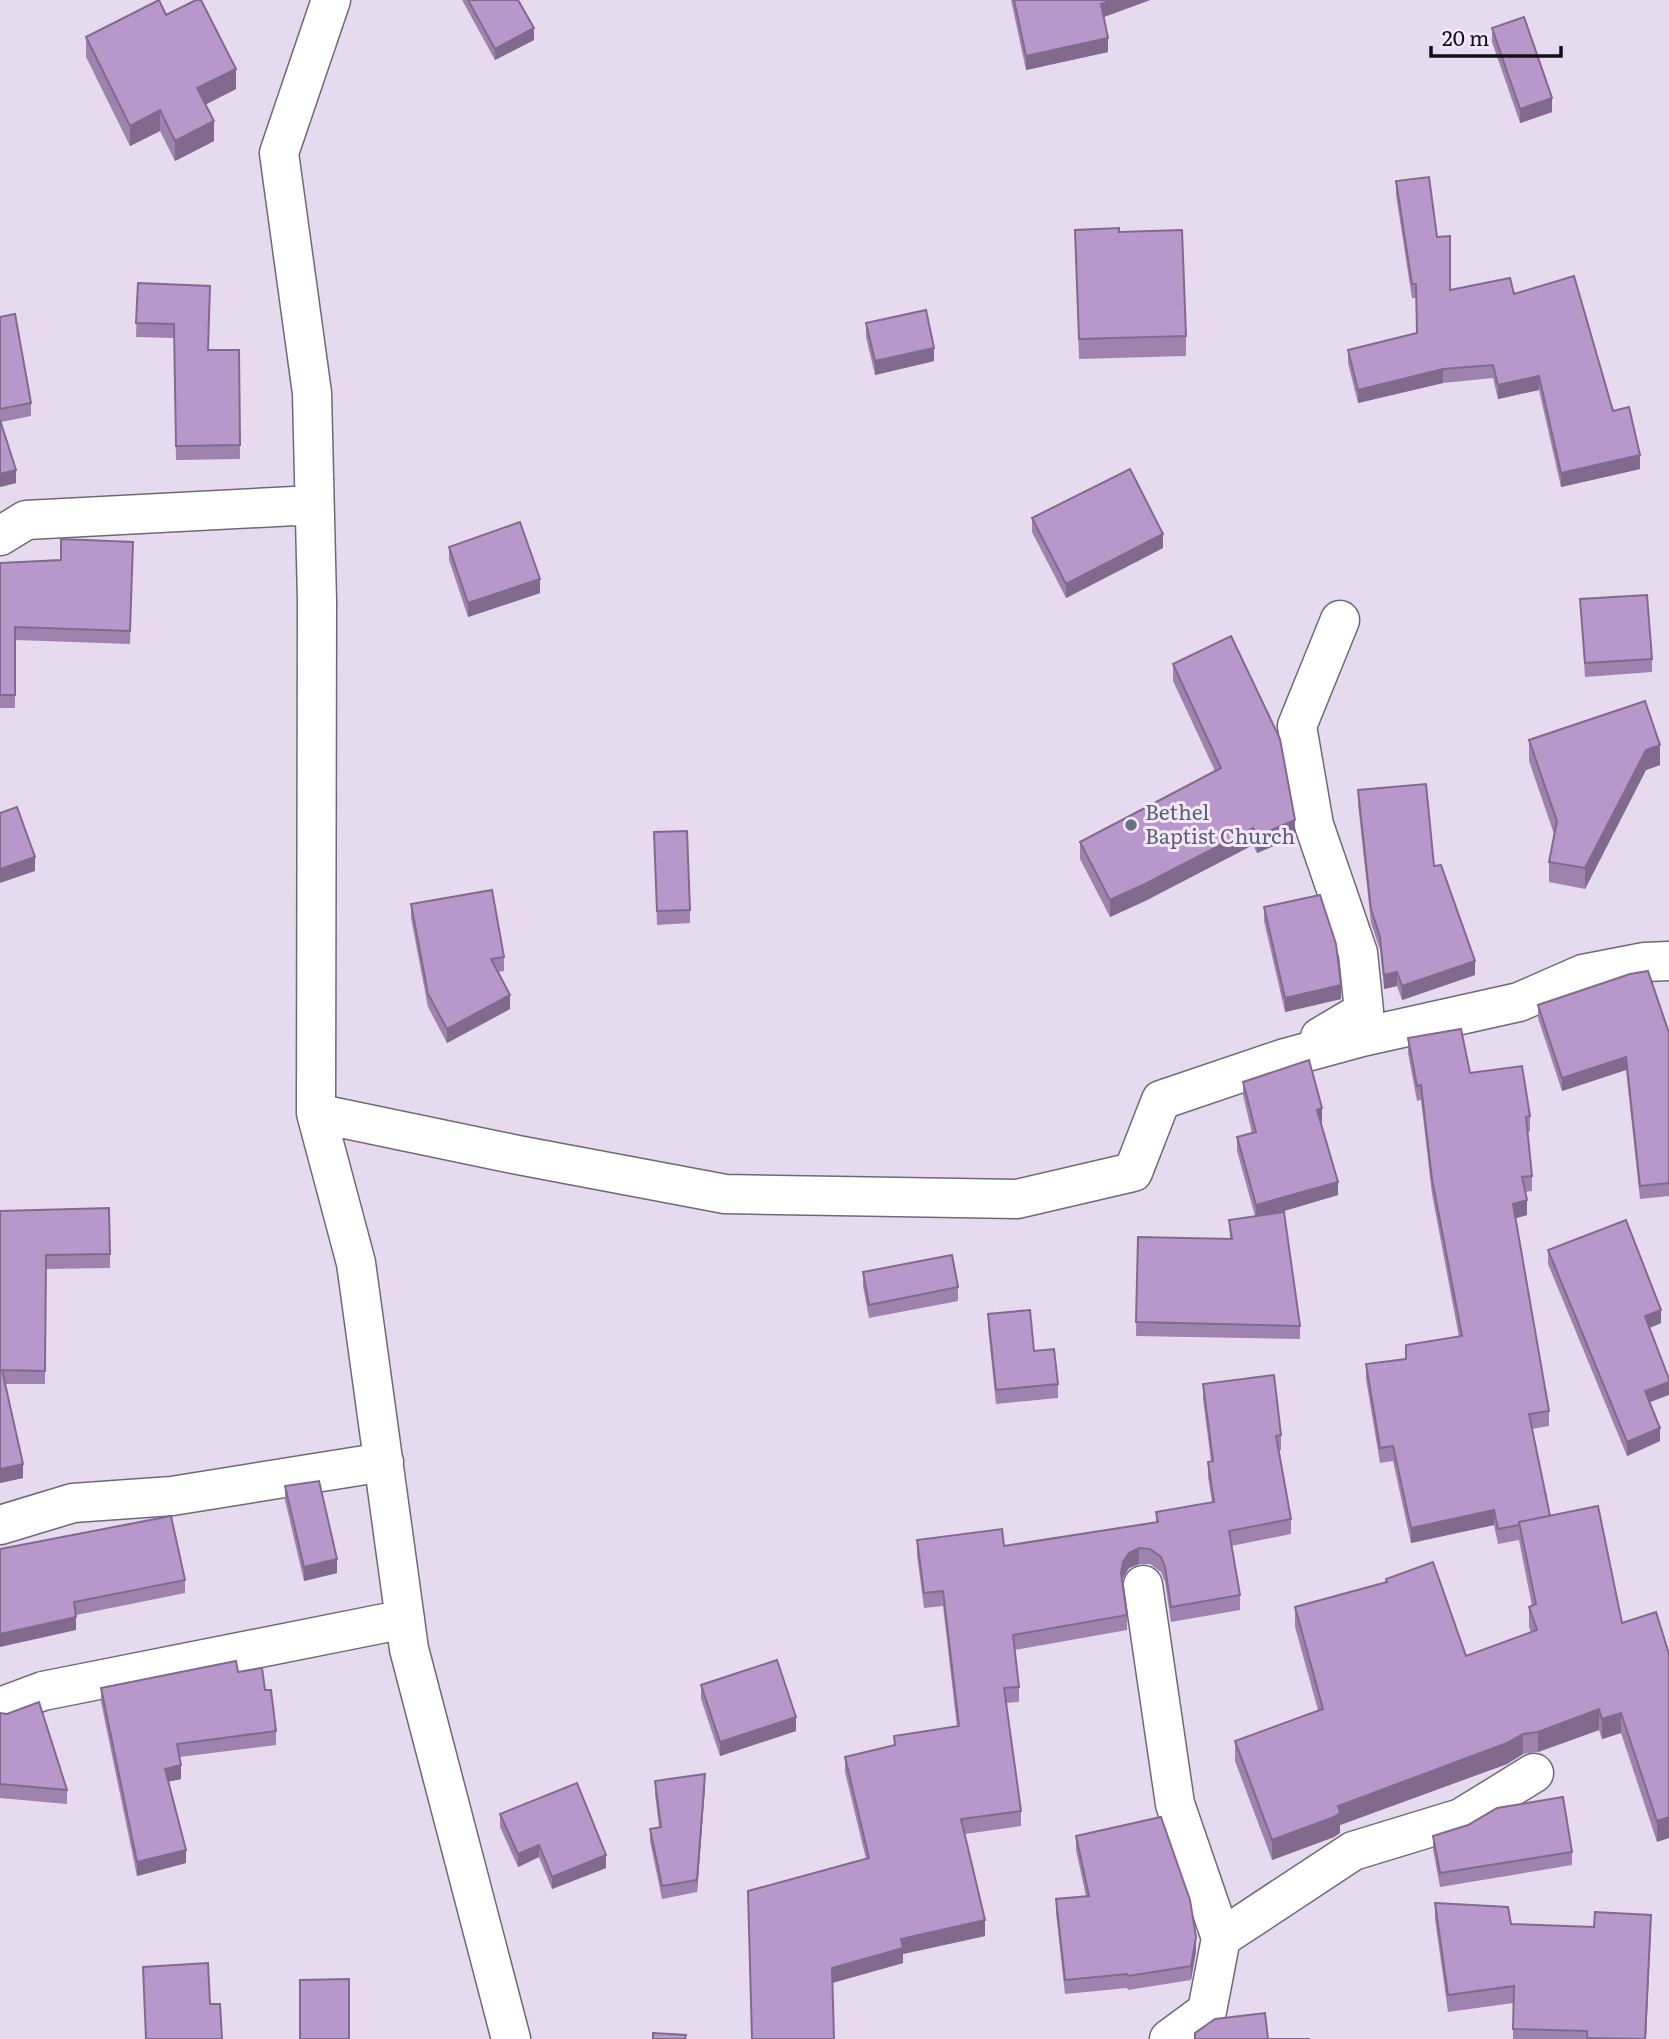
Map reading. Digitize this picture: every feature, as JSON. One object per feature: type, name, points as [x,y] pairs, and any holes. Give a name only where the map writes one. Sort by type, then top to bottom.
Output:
[{"type":"street","points":[[331,0],[278,153],[312,393],[317,601],[316,1113],[356,1263],[409,1649],[511,2039]]},
{"type":"street","points":[[0,536],[26,520],[314,505]]},
{"type":"street","points":[[1285,1058],[1364,1011],[1358,953],[1314,825],[1297,726],[1340,620]]},
{"type":"street","points":[[316,1113],[725,1194],[1017,1199],[1133,1172],[1161,1100],[1285,1058],[1362,1037],[1519,1002],[1583,974],[1645,962],[1669,961]]},
{"type":"street","points":[[0,1525],[73,1503],[172,1496],[384,1462]]},
{"type":"street","points":[[1143,1585],[1175,1804],[1222,1938],[1207,2011],[1169,2039]]},
{"type":"street","points":[[0,1707],[43,1691],[405,1619]]},
{"type":"street","points":[[1222,1938],[1353,1851],[1461,1818],[1534,1773]]},
{"type":"building","points":[[159,0],[166,15],[201,0],[236,69],[197,88],[214,121],[175,141],[160,110],[130,126],[86,37]]},
{"type":"building","points":[[468,0],[518,0],[534,28],[495,49]]},
{"type":"building","points":[[1014,0],[1113,0],[1101,4],[1108,38],[1026,56]]},
{"type":"building","points":[[1524,17],[1552,98],[1520,109],[1492,28]]},
{"type":"building","points":[[1429,177],[1437,237],[1450,236],[1450,290],[1510,278],[1514,294],[1574,276],[1613,411],[1629,407],[1640,455],[1561,473],[1539,376],[1498,385],[1493,365],[1443,369],[1358,390],[1348,350],[1417,333],[1416,284],[1412,284],[1396,181]]},
{"type":"building","points":[[1119,228],[1119,232],[1182,230],[1186,336],[1079,339],[1075,230]]},
{"type":"building","points":[[138,283],[210,286],[208,350],[239,350],[240,445],[176,446],[174,324],[136,323]]},
{"type":"building","points":[[926,310],[934,348],[875,361],[866,323]]},
{"type":"building","points":[[15,314],[31,403],[0,409],[0,317]]},
{"type":"building","points":[[0,420],[16,470],[0,474]]},
{"type":"building","points":[[1130,469],[1163,534],[1066,584],[1032,518]]},
{"type":"building","points":[[520,522],[540,579],[468,603],[449,547]]},
{"type":"building","points":[[61,539],[133,542],[130,631],[15,627],[15,695],[0,695],[0,563],[61,560]]},
{"type":"building","points":[[1647,595],[1652,659],[1585,663],[1580,599]]},
{"type":"building","points":[[1231,636],[1280,739],[1295,820],[1257,836],[1253,828],[1110,900],[1080,842],[1221,768],[1173,664]]},
{"type":"building","points":[[1645,701],[1660,745],[1646,750],[1585,868],[1549,862],[1557,821],[1529,740]]},
{"type":"building","points":[[1426,784],[1434,866],[1441,865],[1475,961],[1402,986],[1397,972],[1384,975],[1380,937],[1371,909],[1358,790]]},
{"type":"building","points":[[17,807],[35,857],[0,869],[0,813]]},
{"type":"building","points":[[687,831],[690,910],[657,911],[654,832]]},
{"type":"building","points":[[492,890],[504,957],[491,959],[510,995],[447,1029],[428,994],[411,904]]},
{"type":"building","points":[[1320,895],[1336,944],[1341,985],[1285,998],[1264,907]]},
{"type":"building","points":[[1648,971],[1669,1033],[1669,1183],[1640,1186],[1626,1057],[1562,1078],[1538,1005],[1630,974]]},
{"type":"building","points":[[1461,1029],[1470,1073],[1522,1066],[1530,1116],[1526,1117],[1532,1176],[1522,1177],[1527,1200],[1513,1204],[1549,1411],[1529,1414],[1550,1516],[1498,1529],[1494,1510],[1411,1528],[1393,1446],[1380,1448],[1366,1364],[1406,1359],[1406,1345],[1462,1336],[1432,1179],[1421,1085],[1417,1086],[1408,1038]]},
{"type":"building","points":[[1309,1060],[1322,1108],[1317,1110],[1338,1182],[1256,1205],[1237,1137],[1256,1132],[1243,1082]]},
{"type":"building","points":[[109,1208],[110,1254],[46,1255],[45,1371],[2,1370],[23,1464],[0,1469],[0,1211]]},
{"type":"building","points":[[1284,1212],[1300,1326],[1136,1322],[1138,1237],[1232,1239],[1229,1220]]},
{"type":"building","points":[[1626,1220],[1661,1310],[1645,1316],[1669,1379],[1669,1382],[1645,1391],[1660,1428],[1627,1442],[1548,1250]]},
{"type":"building","points":[[952,1255],[958,1287],[869,1305],[863,1272]]},
{"type":"building","points":[[1030,1310],[1034,1351],[1054,1349],[1058,1384],[996,1390],[988,1314]]},
{"type":"building","points":[[1274,1375],[1281,1435],[1276,1436],[1291,1519],[1229,1531],[1240,1595],[1171,1607],[1161,1557],[1150,1549],[1139,1548],[1129,1553],[1123,1562],[1121,1573],[1127,1615],[1013,1635],[1019,1687],[1004,1688],[1021,1811],[961,1819],[985,1920],[901,1939],[903,1948],[832,1968],[834,2039],[752,2039],[748,1891],[869,1858],[845,1757],[895,1745],[894,1736],[959,1726],[943,1591],[924,1593],[917,1540],[1002,1529],[1004,1546],[1158,1522],[1156,1512],[1214,1502],[1208,1462],[1213,1461],[1203,1384]]},
{"type":"building","points":[[319,1481],[337,1559],[304,1567],[285,1486]]},
{"type":"building","points":[[1598,1506],[1622,1623],[1656,1612],[1669,1654],[1669,1817],[1657,1821],[1621,1713],[1602,1719],[1599,1709],[1538,1732],[1523,1734],[1507,1743],[1338,1806],[1340,1813],[1334,1817],[1272,1840],[1235,1741],[1323,1709],[1295,1607],[1387,1582],[1386,1579],[1433,1562],[1466,1656],[1537,1630],[1529,1607],[1536,1604],[1519,1522]]},
{"type":"building","points":[[171,1516],[185,1580],[74,1602],[76,1617],[0,1634],[0,1549]]},
{"type":"building","points":[[777,1660],[796,1717],[720,1742],[701,1685]]},
{"type":"building","points":[[236,1661],[238,1672],[262,1668],[265,1690],[271,1690],[276,1731],[177,1744],[181,1765],[165,1769],[186,1850],[137,1862],[101,1688]]},
{"type":"building","points":[[39,1702],[67,1790],[0,1784],[0,1713],[7,1714]]},
{"type":"building","points":[[705,1774],[697,1880],[662,1886],[650,1829],[661,1827],[655,1781]]},
{"type":"building","points":[[577,1783],[606,1855],[552,1877],[539,1845],[518,1854],[500,1814]]},
{"type":"building","points":[[1563,1797],[1572,1852],[1440,1873],[1433,1836],[1468,1825],[1497,1808]]},
{"type":"building","points":[[1161,1817],[1190,1900],[1196,1937],[1191,1966],[1128,1976],[1065,1980],[1056,1899],[1089,1896],[1076,1836]]},
{"type":"building","points":[[1435,1903],[1508,1907],[1511,1924],[1594,1927],[1595,1912],[1651,1915],[1645,2039],[1587,2038],[1587,2031],[1513,2029],[1514,1986],[1448,1995]]},
{"type":"building","points":[[208,1963],[210,2004],[220,2004],[222,2039],[146,2039],[143,1967]]},
{"type":"building","points":[[349,1979],[349,2039],[300,2039],[300,1980]]},
{"type":"building","points":[[1265,2013],[1268,2039],[1195,2039],[1195,2033],[1215,2019]]},
{"type":"building","points":[[653,2033],[686,2035],[685,2039],[653,2039]]},
{"type":"place","name":"Bethel Baptist Church","points":[[1131,825]]}]
